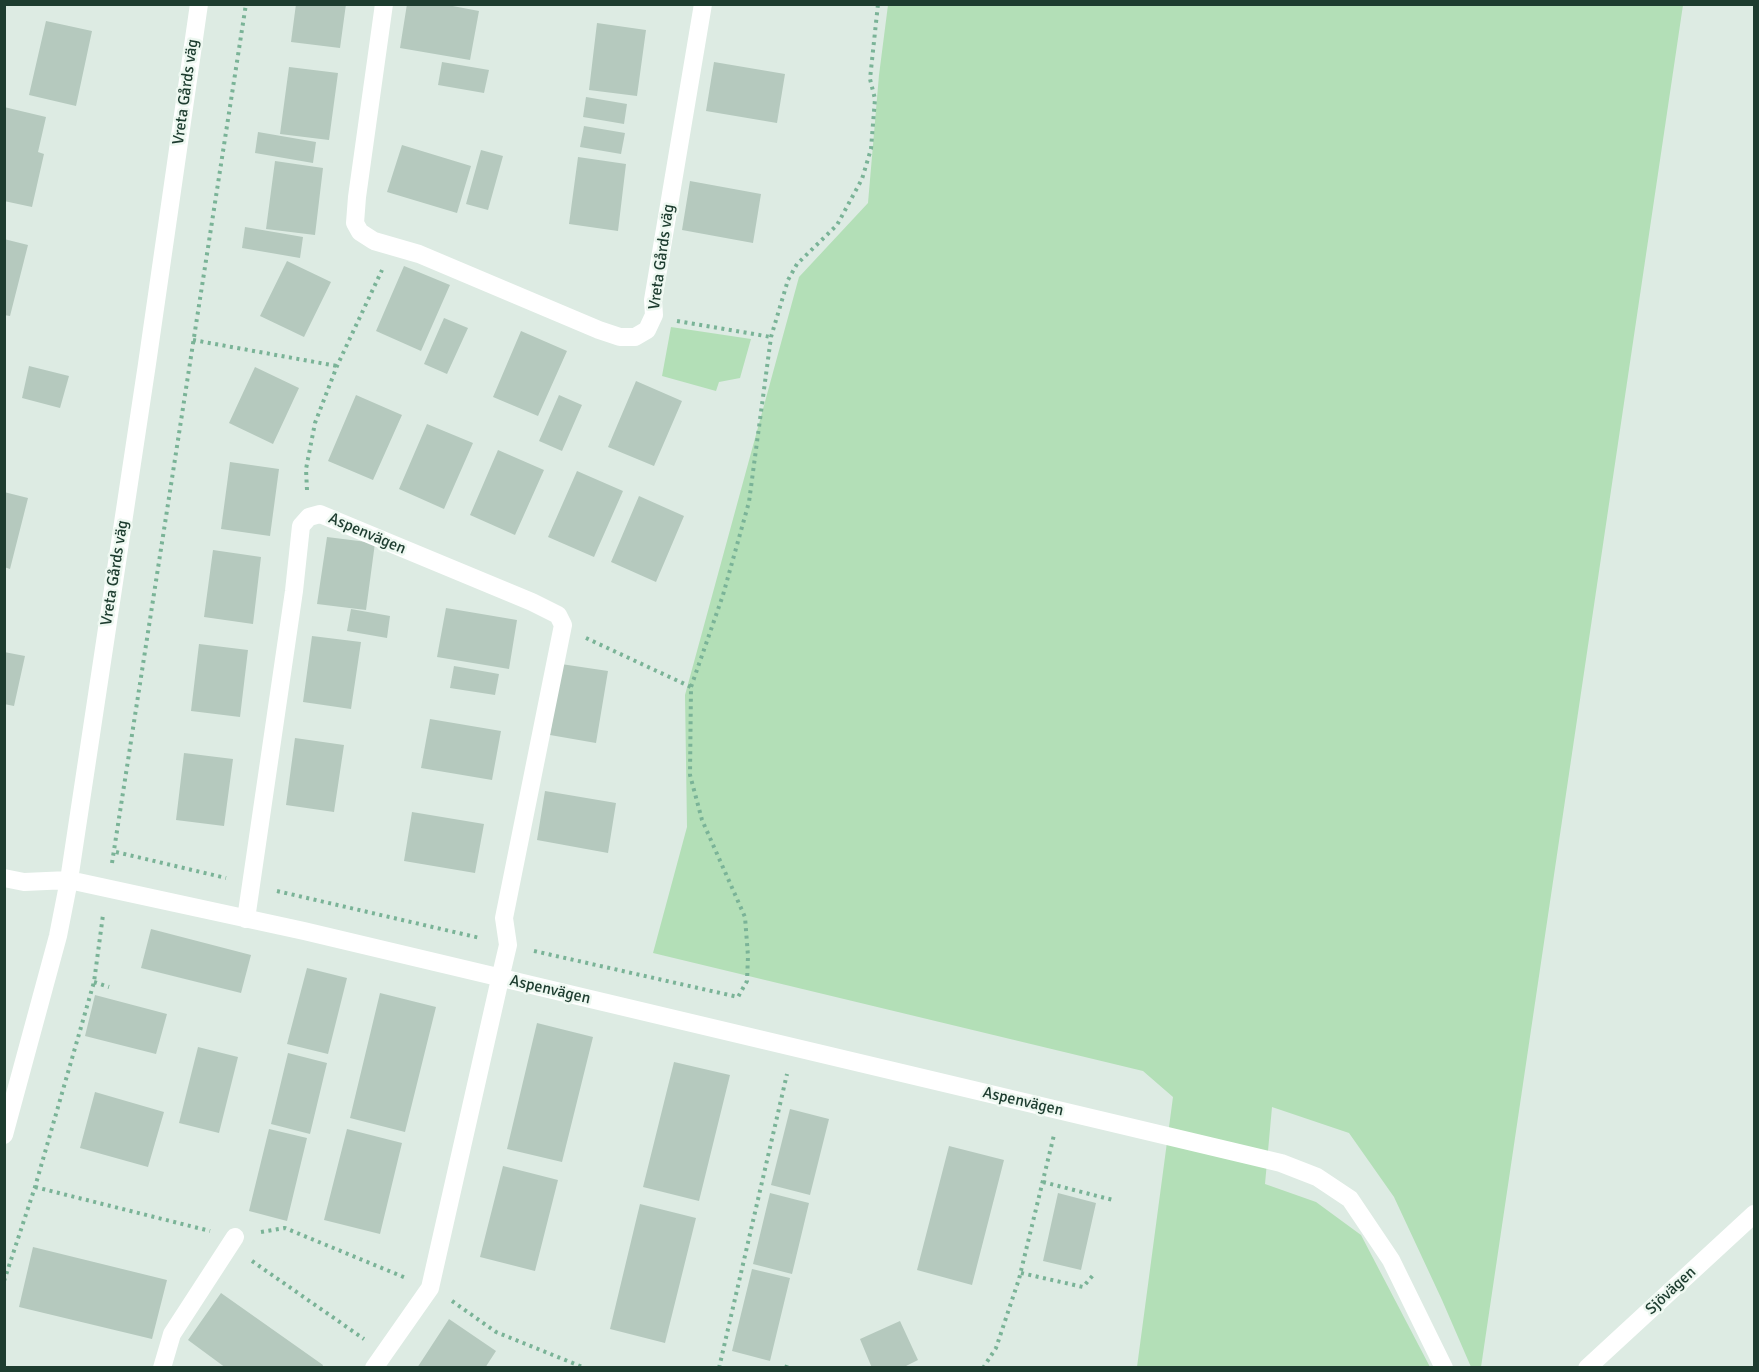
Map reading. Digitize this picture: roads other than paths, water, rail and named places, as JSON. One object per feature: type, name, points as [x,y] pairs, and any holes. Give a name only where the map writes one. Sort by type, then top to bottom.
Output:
[{"type":"street","name":"Vreta Gårds väg","points":[[4,1135],[58,936],[69,880],[144,387],[199,4]]},
{"type":"street","name":"Vreta Gårds väg","points":[[384,4],[357,197],[355,223],[360,232],[374,241],[419,254],[599,330],[620,337],[635,337],[647,330],[654,315],[653,300],[704,4]]},
{"type":"street","name":"Aspenvägen","points":[[246,919],[294,591],[301,526],[309,517],[320,514],[558,615],[563,625],[504,918],[508,945],[500,979]]},
{"type":"street","name":"Aspenvägen","points":[[4,878],[24,882],[69,880],[304,931],[1060,1111],[1133,1126],[1281,1163],[1317,1177],[1350,1199],[1391,1260],[1444,1368]]},
{"type":"street","points":[[379,1360],[430,1287],[500,979]]},
{"type":"street","name":"Sjövägen","points":[[1588,1367],[1755,1214]]},
{"type":"street","points":[[162,1368],[172,1334],[235,1237]]}]
